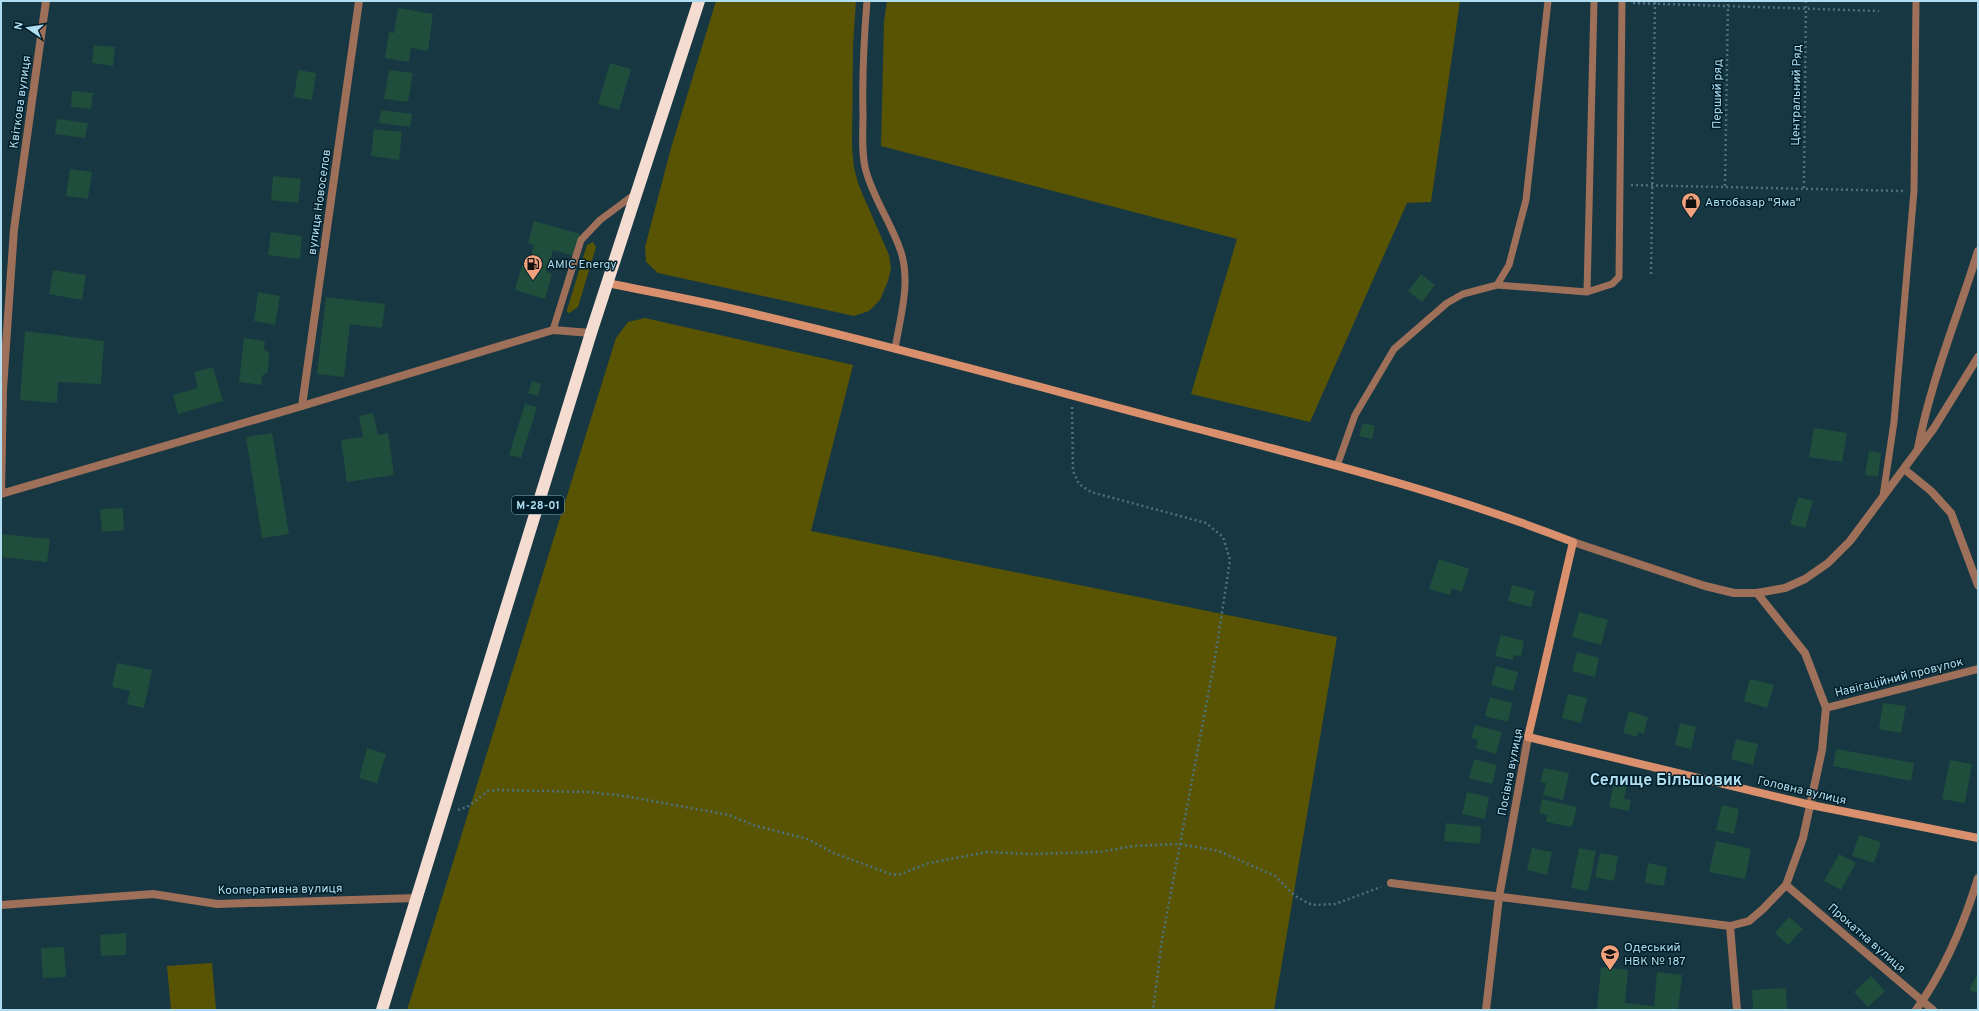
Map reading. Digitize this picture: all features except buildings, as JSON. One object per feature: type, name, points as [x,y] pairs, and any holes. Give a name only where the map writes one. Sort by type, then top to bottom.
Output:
[{"type":"highway","name":"М-28-01","points":[[382,1010],[607,283],[699,1]]},
{"type":"street","name":"Квіткова вулиця","points":[[1,494],[3,388],[14,229],[46,1]]},
{"type":"street","name":"вулиця Новоселов","points":[[302,406],[359,1]]},
{"type":"street","points":[[1918,451],[1933,386],[1962,305],[1978,251]]},
{"type":"street","points":[[607,283],[753,313],[1071,395],[1337,466],[1424,490],[1519,520],[1573,542],[1705,586],[1734,593],[1757,593],[1785,588],[1805,579],[1828,563],[1850,541],[1918,451],[1978,357]]},
{"type":"street","points":[[1,494],[302,406],[553,330],[591,334]]},
{"type":"street","points":[[1904,469],[1931,491],[1951,514],[1978,585]]},
{"type":"street","name":"Посівна вулиця","points":[[1486,1010],[1499,897],[1528,737],[1573,542]]},
{"type":"street","points":[[1391,883],[1730,926],[1749,921],[1786,885],[1803,838],[1822,750],[1826,708],[1804,654],[1757,593]]},
{"type":"street","name":"Навігаційний провулок","points":[[1826,708],[1978,669]]},
{"type":"street","name":"Головна вулиця","points":[[1528,737],[1810,805],[1978,838]]},
{"type":"street","points":[[1916,1010],[1944,965],[1972,898],[1978,878]]},
{"type":"street","name":"Прокатна вулиця","points":[[1786,885],[1933,1010]]},
{"type":"street","name":"Кооперативна вулиця","points":[[1,905],[153,894],[217,904],[416,898]]},
{"type":"street","points":[[1730,926],[1737,1010]]},
{"type":"lane","points":[[867,1],[862,86],[863,146],[866,170],[873,190],[901,253],[904,267],[905,284],[895,349]]},
{"type":"lane","points":[[1497,285],[1510,265],[1526,200],[1548,1]]},
{"type":"lane","points":[[1587,292],[1594,1]]},
{"type":"lane","points":[[1884,496],[1894,422],[1914,191],[1916,1]]},
{"type":"lane","points":[[1337,466],[1355,415],[1394,349],[1447,303],[1463,294],[1497,285],[1587,292],[1612,284],[1619,277],[1622,2]]},
{"type":"lane","points":[[553,330],[581,240],[600,220],[636,193]]},
{"type":"path","name":"Перший ряд","points":[[1725,187],[1728,1]]},
{"type":"path","name":"Центральний Ряд","points":[[1804,189],[1806,1]]},
{"type":"path","points":[[1622,2],[1879,11]]},
{"type":"path","points":[[1651,274],[1655,2]]},
{"type":"path","points":[[1620,184],[1914,191]]},
{"type":"path","points":[[1071,395],[1074,471],[1079,484],[1091,492],[1206,524],[1223,537],[1230,560],[1215,658],[1162,940],[1153,1010]]},
{"type":"path","points":[[444,811],[461,810],[488,790],[589,792],[625,796],[729,815],[753,825],[807,839],[834,853],[890,874],[898,875],[928,863],[987,852],[1030,854],[1099,852],[1134,846],[1179,844],[1219,851],[1275,876],[1295,896],[1312,905],[1335,904],[1391,883]]},
{"type":"shaded area","points":[[716,1],[856,1],[853,46],[852,147],[854,168],[859,186],[889,255],[891,268],[888,281],[880,300],[869,311],[854,316],[658,273],[646,262],[645,247],[671,148]]},
{"type":"shaded area","points":[[887,1],[1460,1],[1431,202],[1407,203],[1310,422],[1191,394],[1237,239],[881,146],[884,21]]},
{"type":"shaded area","points":[[593,242],[596,247],[578,307],[569,313],[567,310],[587,245]]},
{"type":"shaded area","points":[[645,318],[853,365],[811,531],[1337,637],[1274,1010],[407,1010],[616,338],[628,322]]},
{"type":"shaded area","points":[[212,963],[216,1010],[171,1010],[167,966]]},
{"type":"place","name":"Автобазар \"Яма\"","points":[[1691,219]]},
{"type":"place","name":"AMIC Energy","points":[[533,281]]},
{"type":"place","name":"Одеський НВК № 187","points":[[1610,971]]},
{"type":"district","name":"Селище Більшовик","points":[[1666,779]]}]
